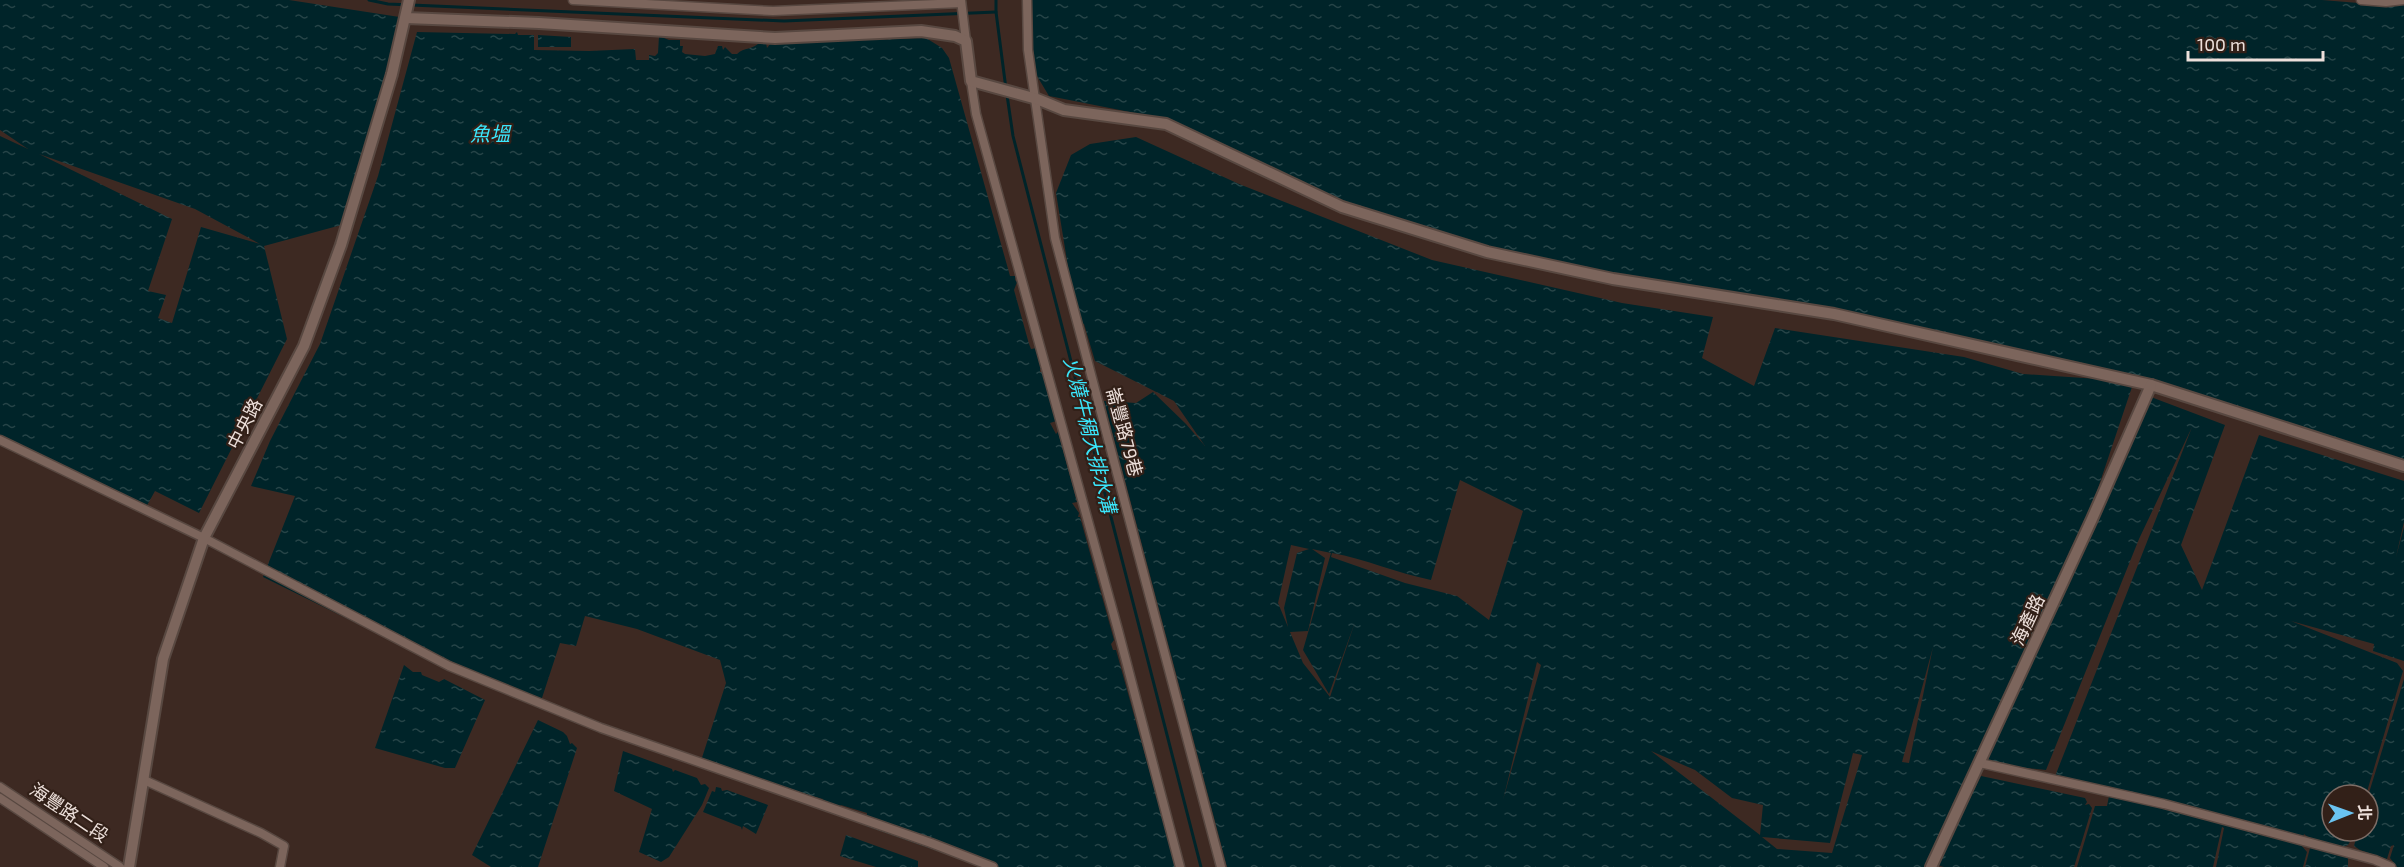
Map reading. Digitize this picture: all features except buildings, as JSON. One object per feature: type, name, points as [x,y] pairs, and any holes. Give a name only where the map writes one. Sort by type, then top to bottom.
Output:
[{"type":"street","name":"中央路","points":[[129,867],[164,659],[204,538],[304,346],[341,245],[392,74],[410,0]]},
{"type":"street","points":[[573,0],[773,11],[961,1],[976,114],[1103,574],[1180,867]]},
{"type":"street","name":"崙豐路79巷","points":[[1027,0],[1028,50],[1056,238],[1221,867]]},
{"type":"street","points":[[2361,0],[2386,2],[2404,0]]},
{"type":"street","points":[[406,18],[539,23],[775,38],[921,31],[955,36],[966,41]]},
{"type":"street","points":[[970,81],[1037,99],[1064,110],[1166,124],[1342,207],[1486,252],[1613,279],[1834,314],[2151,385],[2338,447],[2404,466]]},
{"type":"street","name":"海產路","points":[[1932,867],[2088,530],[2151,385]]},
{"type":"street","points":[[0,440],[204,538],[449,666],[601,728],[931,843],[993,867]]},
{"type":"street","points":[[1980,764],[2164,804],[2375,860],[2391,867]]},
{"type":"street","points":[[144,780],[261,833],[284,846],[280,867]]},
{"type":"street","name":"海豐路二段","points":[[0,787],[120,867]]},
{"type":"street","name":"海豐路二段","points":[[0,798],[104,867]]},
{"type":"water","points":[[0,0],[289,0],[406,18],[345,224],[264,246],[287,339],[199,513],[155,491],[145,509],[0,438],[0,136],[28,149],[0,130]],"holes":[[[39,154],[195,209],[260,244],[201,227],[172,323],[158,318],[166,295],[148,291],[172,219]]]},
{"type":"water","points":[[1027,0],[2322,0],[2383,5],[2404,4],[2404,460],[2134,381],[2092,506],[2143,394],[2225,425],[2181,545],[2202,590],[2259,435],[2404,481],[2404,522],[2396,557],[2404,527],[2404,661],[2373,651],[2374,644],[2291,621],[2397,663],[2403,671],[2370,783],[2320,783],[2320,840],[2304,834],[2301,845],[2307,852],[2303,867],[2216,867],[2224,828],[2222,827],[2213,867],[2077,867],[2095,806],[2107,806],[2109,796],[2138,803],[2054,779],[2192,427],[2139,539],[2046,770],[1980,763],[1927,867],[1227,867],[1104,401],[1136,403],[1153,392],[1205,446],[1174,401],[1095,361],[1084,324],[1077,322],[1056,193],[1071,155],[1090,144],[1136,137],[1239,184],[1432,260],[1622,303],[1713,317],[1702,358],[1754,386],[1775,328],[1964,357],[2023,374],[2128,381],[1858,319],[1528,261],[1364,207],[1361,217],[1260,174],[1140,114],[1049,96],[1031,66]],"holes":[[[1460,480],[1523,511],[1489,620],[1457,596],[1405,583],[1331,557],[1332,553],[1431,580]],[[1291,545],[1309,549],[1297,553],[1284,608],[1288,627],[1278,603]],[[1312,549],[1331,553],[1303,650],[1329,694],[1355,622],[1330,697],[1303,663],[1290,632],[1308,631],[1325,558]],[[1933,647],[1909,763],[1902,762]],[[1537,662],[1541,665],[1503,800]],[[1651,751],[1695,770],[1732,798],[1763,805],[1760,835]],[[1853,753],[1862,755],[1832,853],[1777,849],[1762,837],[1830,843]]]},
{"type":"water","name":"魚塭","points":[[417,32],[515,34],[517,32],[518,35],[534,35],[534,50],[635,49],[636,60],[649,60],[649,55],[655,56],[658,53],[659,36],[669,40],[680,40],[680,46],[683,46],[682,52],[685,54],[705,56],[715,54],[718,46],[722,46],[723,50],[725,47],[732,54],[737,54],[760,42],[766,43],[767,48],[771,43],[926,38],[942,48],[949,58],[1010,276],[1016,276],[1017,282],[1014,290],[1029,344],[1031,349],[1037,348],[1042,368],[1040,372],[1042,372],[1056,421],[1050,423],[1056,434],[1058,432],[1077,502],[1072,503],[1079,513],[1078,517],[1080,517],[1114,640],[1111,644],[1113,650],[1116,650],[1176,867],[983,867],[866,826],[867,813],[841,805],[838,808],[827,804],[828,801],[822,802],[823,799],[804,794],[800,801],[699,767],[726,683],[720,660],[637,629],[585,616],[576,646],[560,643],[540,704],[445,667],[263,577],[295,496],[251,486],[270,441],[320,344],[378,176]]},
{"type":"water","points":[[538,35],[571,37],[571,47],[538,47]]},
{"type":"water","points":[[404,665],[413,672],[421,672],[422,675],[439,682],[444,679],[485,700],[455,768],[445,768],[375,748]]},
{"type":"water","points":[[2404,679],[2404,867],[2397,867],[2390,858],[2394,845],[2391,846],[2387,859],[2354,846],[2355,843],[2380,843],[2380,783],[2372,783]]},
{"type":"water","points":[[538,720],[563,732],[570,744],[572,743],[577,748],[538,867],[491,867],[472,855]]},
{"type":"water","points":[[623,751],[672,769],[673,772],[675,770],[697,778],[701,785],[705,784],[709,788],[702,805],[669,857],[661,862],[639,852],[652,809],[614,791]]},
{"type":"water","points":[[1981,776],[2085,798],[2087,802],[2085,805],[2089,804],[2092,808],[2074,867],[1944,867],[1937,865]]},
{"type":"water","points":[[716,787],[721,788],[722,791],[727,790],[768,805],[756,834],[743,826],[742,830],[741,827],[703,812]]},
{"type":"water","points":[[846,835],[918,861],[918,867],[876,867],[840,856]]},
{"type":"water","points":[[2329,843],[2349,843],[2343,847]]},
{"type":"water","points":[[2313,846],[2348,857],[2348,867],[2305,867],[2310,848]]},
{"type":"waterway","points":[[369,0],[388,4],[784,21],[996,12]]},
{"type":"waterway","name":"火燒牛稠大排水溝","points":[[996,0],[1006,89]]},
{"type":"waterway","name":"火燒牛稠大排水溝","points":[[1007,95],[1013,136],[1201,867]]}]
